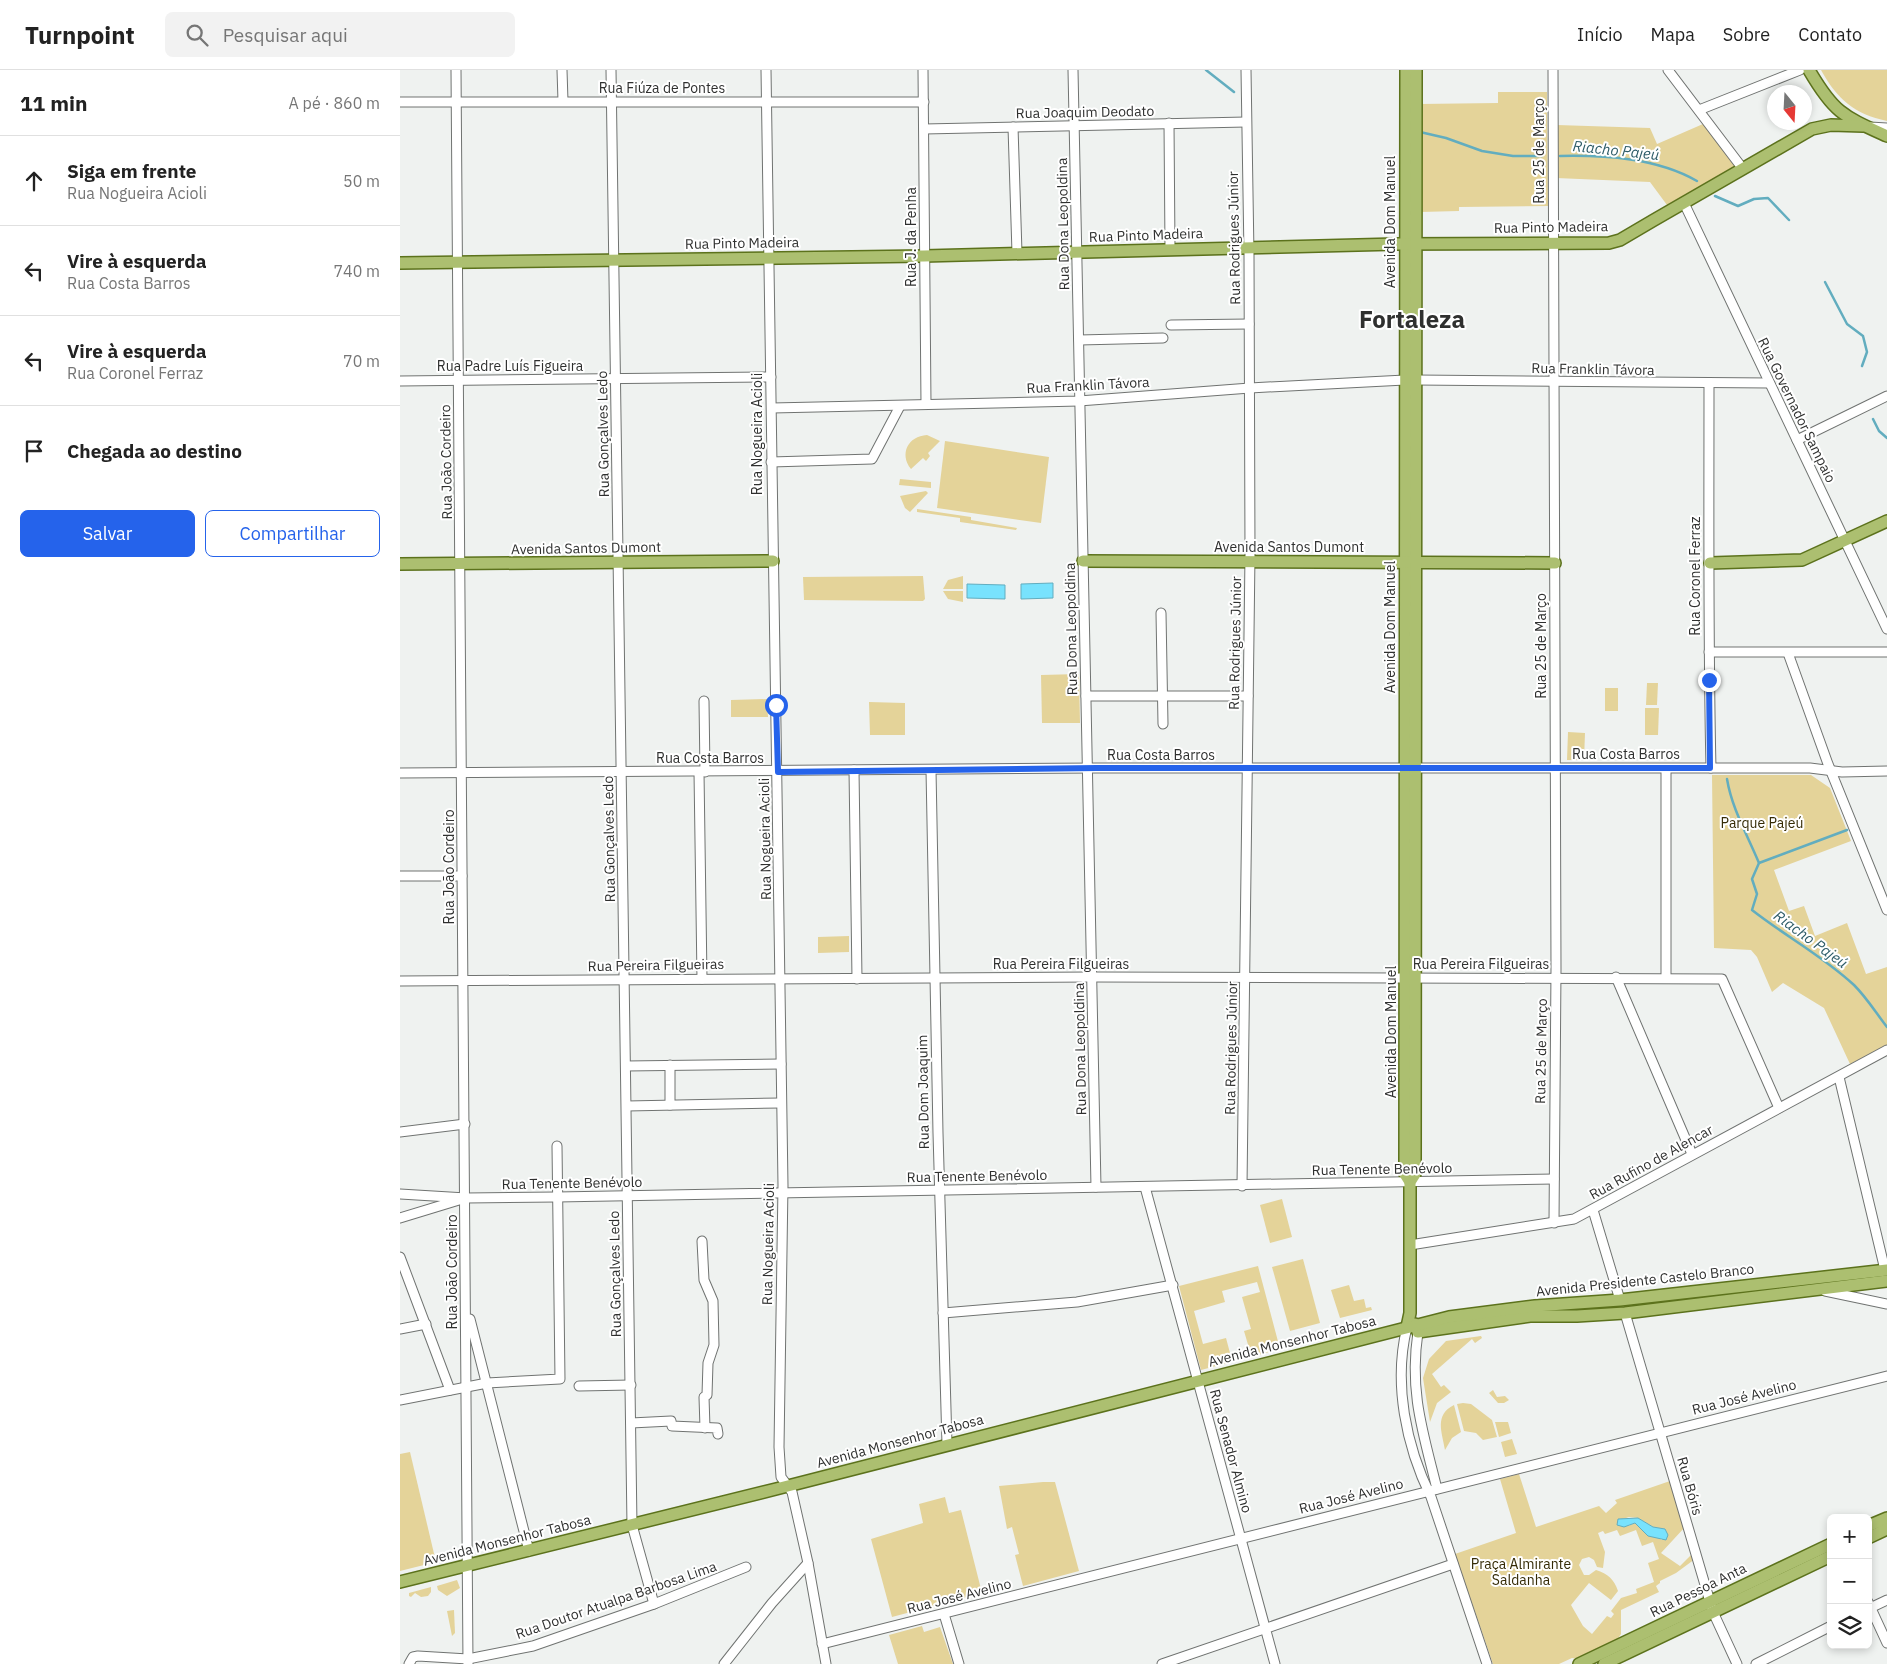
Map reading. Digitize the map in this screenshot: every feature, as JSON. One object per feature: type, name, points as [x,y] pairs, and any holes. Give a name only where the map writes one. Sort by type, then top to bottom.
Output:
[{"type":"main road","name":"Avenida Dom Manuel","points":[[1406,70],[1411,380],[1411,978],[1415,1174],[1410,1182],[1410,1313],[1413,1328]]},
{"type":"main road","name":"Avenida Dom Manuel","points":[[1410,244],[1416,70]]},
{"type":"main road","points":[[1809,70],[1830,102],[1853,122],[1887,136]]},
{"type":"main road","name":"Rua Pinto Madeira","points":[[400,263],[924,256],[1249,247],[1615,242],[1812,129],[1830,125],[1863,126]]},
{"type":"main road","points":[[1710,563],[1802,560],[1887,521]]},
{"type":"main road","name":"Avenida Santos Dumont","points":[[400,564],[619,564],[773,561]]},
{"type":"main road","name":"Avenida Santos Dumont","points":[[1083,561],[1555,563]]},
{"type":"main road","name":"Avenida Presidente Castelo Branco","points":[[1413,1328],[1530,1316],[1625,1313],[1815,1290],[1886,1273]]},
{"type":"main road","name":"Avenida Presidente Castelo Branco","points":[[1413,1328],[1449,1317],[1535,1306],[1620,1300],[1886,1273]]},
{"type":"main road","name":"Avenida Monsenhor Tabosa","points":[[400,1582],[787,1486],[1198,1380],[1413,1328]]},
{"type":"main road","points":[[1872,1524],[1887,1518]]},
{"type":"main road","points":[[1872,1536],[1887,1529]]},
{"type":"main road","name":"Rua Pessoa Anta","points":[[1604,1664],[1827,1546]]},
{"type":"main road","name":"Rua Pessoa Anta","points":[[1579,1664],[1827,1558]]},
{"type":"street","name":"Rua João Cordeiro","points":[[456,70],[469,1566],[468,1662]]},
{"type":"street","points":[[562,70],[563,100]]},
{"type":"street","name":"Rua Gonçalves Ledo","points":[[611,70],[619,564],[617,630],[622,773],[632,1525],[654,1604]]},
{"type":"street","name":"Rua Nogueira Acioli","points":[[766,70],[781,978],[783,1193],[779,1447],[781,1477],[792,1492],[808,1563],[826,1664]]},
{"type":"street","name":"Rua J. da Penha","points":[[923,70],[926,404]]},
{"type":"street","name":"Rua Dona Leopoldina","points":[[1073,70],[1096,1187]]},
{"type":"street","name":"Rua Rodrigues Júnior","points":[[1242,1186],[1250,563],[1249,247],[1246,70]]},
{"type":"street","name":"Rua 25 de Março","points":[[1553,70],[1556,978],[1554,1223]]},
{"type":"street","points":[[1668,70],[1742,169]]},
{"type":"street","points":[[1699,110],[1800,70]]},
{"type":"street","name":"Rua Fiúza de Pontes","points":[[400,102],[456,100],[924,102]]},
{"type":"street","name":"Rua Joaquim Deodato","points":[[924,129],[1246,122]]},
{"type":"street","points":[[1169,124],[1170,249]]},
{"type":"street","points":[[1863,126],[1887,128]]},
{"type":"street","points":[[1013,127],[1017,253]]},
{"type":"street","name":"Rua Governador Sampaio","points":[[1684,203],[1887,629]]},
{"type":"street","points":[[1171,325],[1249,324]]},
{"type":"street","points":[[1079,340],[1163,338]]},
{"type":"street","name":"Rua Padre Luís Figueira","points":[[400,381],[771,377]]},
{"type":"street","name":"Rua Franklin Távora","points":[[772,408],[1079,401],[1250,388],[1411,380],[1709,384],[1769,383]]},
{"type":"street","name":"Rua Coronel Ferraz","points":[[1709,384],[1710,768]]},
{"type":"street","points":[[1797,440],[1887,396]]},
{"type":"street","points":[[771,462],[872,459],[900,406]]},
{"type":"street","points":[[1162,613],[1163,724]]},
{"type":"street","points":[[1709,652],[1887,652]]},
{"type":"street","points":[[1788,653],[1831,770],[1887,910]]},
{"type":"street","points":[[1086,696],[1248,696]]},
{"type":"street","points":[[702,978],[704,701]]},
{"type":"street","name":"Rua Costa Barros","points":[[400,773],[778,772],[1088,768],[1810,768],[1887,771]]},
{"type":"street","points":[[1666,769],[1666,977]]},
{"type":"street","points":[[854,770],[856,978]]},
{"type":"street","name":"Rua Dom Joaquim","points":[[931,770],[939,1191],[947,1444]]},
{"type":"street","points":[[400,876],[462,876]]},
{"type":"street","name":"Rua Pereira Filgueiras","points":[[400,981],[1092,977],[1666,977],[1722,979],[1779,1108]]},
{"type":"street","points":[[1616,977],[1692,1154]]},
{"type":"street","name":"Rua Rufino de Alencar","points":[[1410,1245],[1574,1219],[1887,1050]]},
{"type":"street","points":[[626,1066],[781,1064]]},
{"type":"street","points":[[670,1065],[670,1105]]},
{"type":"street","points":[[1839,1077],[1886,1273]]},
{"type":"street","points":[[627,1106],[781,1103]]},
{"type":"street","points":[[400,1132],[465,1124]]},
{"type":"street","points":[[400,1400],[487,1383],[560,1379],[556,1146]]},
{"type":"street","name":"Rua Tenente Benévolo","points":[[400,1194],[466,1198],[557,1197],[1554,1179]]},
{"type":"street","name":"Rua Senador Almino","points":[[1145,1187],[1275,1664]]},
{"type":"street","points":[[400,1218],[466,1198]]},
{"type":"street","points":[[1593,1210],[1620,1300]]},
{"type":"street","points":[[702,1241],[704,1280],[714,1301],[714,1345],[708,1363],[707,1395],[704,1397],[705,1428]]},
{"type":"street","points":[[400,1257],[450,1390]]},
{"type":"street","points":[[944,1313],[1078,1302],[1173,1285]]},
{"type":"street","points":[[1815,1290],[1887,1304]]},
{"type":"street","points":[[466,1307],[529,1550]]},
{"type":"street","name":"Rua Bóris","points":[[1625,1313],[1711,1606],[1736,1664]]},
{"type":"street","points":[[400,1329],[426,1324]]},
{"type":"street","points":[[1413,1328],[1414,1391],[1437,1489]]},
{"type":"street","points":[[1413,1328],[1401,1351],[1401,1391],[1420,1473],[1454,1564],[1487,1664]]},
{"type":"street","name":"Rua José Avelino","points":[[822,1644],[1887,1376]]},
{"type":"street","points":[[579,1386],[631,1385]]},
{"type":"street","points":[[631,1423],[670,1421],[672,1426],[681,1428],[717,1428],[718,1434]]},
{"type":"street","points":[[724,1664],[772,1603],[808,1563]]},
{"type":"street","points":[[1162,1664],[1454,1564]]},
{"type":"street","name":"Rua Doutor Atualpa Barbosa Lima","points":[[409,1664],[413,1658],[418,1656],[468,1662],[542,1643],[654,1604],[746,1567]]},
{"type":"street","points":[[1872,1605],[1887,1600]]},
{"type":"street","points":[[1872,1612],[1887,1643]]},
{"type":"street","points":[[944,1614],[959,1664]]},
{"type":"street","points":[[1756,1664],[1827,1628]]},
{"type":"green space","points":[[1821,70],[1887,70],[1887,121],[1865,114],[1848,104],[1833,89]]},
{"type":"green space","points":[[1498,92],[1547,92],[1548,206],[1459,207],[1459,211],[1420,212],[1419,104],[1498,103]]},
{"type":"green space","points":[[1703,124],[1735,166],[1667,205],[1650,182],[1556,178],[1557,125],[1650,128],[1657,144]]},
{"type":"green space","points":[[927,435],[940,441],[928,453],[930,456],[926,461],[923,458],[911,469],[906,458],[907,447],[910,442],[920,436]]},
{"type":"green space","points":[[945,441],[1049,457],[1041,523],[937,508]]},
{"type":"green space","points":[[900,479],[931,482],[931,488],[899,485]]},
{"type":"green space","points":[[926,491],[928,493],[910,512],[905,508],[900,496]]},
{"type":"green space","points":[[917,509],[971,517],[971,520],[1017,528],[1016,530],[960,522],[960,518],[917,512]]},
{"type":"green space","points":[[923,576],[925,599],[923,601],[804,600],[803,577]]},
{"type":"green space","points":[[963,576],[963,589],[943,589],[948,580]]},
{"type":"green space","points":[[943,591],[963,591],[963,602],[948,599]]},
{"type":"green space","points":[[1079,674],[1080,723],[1042,723],[1041,675]]},
{"type":"green space","points":[[1647,683],[1658,683],[1657,705],[1646,705]]},
{"type":"green space","points":[[1605,688],[1618,688],[1618,711],[1605,711]]},
{"type":"green space","points":[[767,699],[768,717],[731,717],[731,700]]},
{"type":"green space","points":[[869,702],[905,703],[905,735],[870,735]]},
{"type":"green space","points":[[1645,708],[1659,708],[1658,735],[1645,735]]},
{"type":"green space","points":[[1568,732],[1585,733],[1584,760],[1567,760]]},
{"type":"green space","name":"Parque Pajeú","points":[[1712,775],[1811,775],[1830,788],[1851,841],[1774,870],[1789,911],[1804,906],[1815,936],[1847,923],[1866,974],[1887,967],[1887,1045],[1850,1064],[1824,1008],[1783,983],[1772,992],[1757,957],[1751,950],[1714,948]]},
{"type":"green space","points":[[849,936],[849,952],[818,953],[818,937]]},
{"type":"green space","points":[[1282,1199],[1292,1237],[1270,1243],[1260,1205]]},
{"type":"green space","points":[[1303,1259],[1320,1323],[1290,1331],[1272,1267]]},
{"type":"green space","points":[[1258,1266],[1280,1349],[1201,1370],[1179,1286]],"holes":[[[1257,1282],[1260,1292],[1242,1297],[1251,1329],[1244,1331],[1249,1348],[1230,1353],[1226,1338],[1203,1344],[1194,1311],[1225,1302],[1222,1291]]]},
{"type":"green space","points":[[1349,1285],[1354,1301],[1364,1299],[1366,1308],[1371,1307],[1372,1310],[1340,1318],[1331,1290]]},
{"type":"green space","points":[[1481,1336],[1482,1338],[1475,1343],[1472,1339],[1432,1374],[1441,1387],[1444,1385],[1451,1392],[1437,1403],[1430,1422],[1423,1378],[1429,1359],[1446,1341]]},
{"type":"green space","points":[[1493,1390],[1497,1397],[1505,1396],[1509,1400],[1504,1403],[1498,1403],[1489,1393]]},
{"type":"green space","points":[[1457,1404],[1471,1404],[1492,1420],[1497,1437],[1483,1440],[1476,1433],[1464,1431]]},
{"type":"green space","points":[[1454,1405],[1461,1432],[1452,1438],[1445,1450],[1441,1430],[1442,1419],[1448,1409]]},
{"type":"green space","points":[[1495,1422],[1508,1422],[1511,1433],[1499,1437]]},
{"type":"green space","points":[[1512,1439],[1517,1454],[1505,1457],[1501,1442]]},
{"type":"green space","points":[[410,1452],[436,1562],[400,1571],[400,1454]]},
{"type":"green space","name":"Praça Almirante Saldanha","points":[[1519,1474],[1536,1527],[1599,1506],[1606,1513],[1617,1503],[1615,1500],[1670,1481],[1685,1527],[1661,1553],[1680,1566],[1693,1553],[1695,1559],[1676,1573],[1660,1581],[1656,1586],[1659,1592],[1621,1610],[1621,1634],[1617,1640],[1577,1659],[1572,1658],[1559,1664],[1493,1664],[1455,1554],[1516,1533],[1500,1479]],"holes":[[[1629,1517],[1638,1518],[1653,1527],[1665,1529],[1662,1540],[1641,1529],[1635,1523],[1628,1526],[1623,1519]],[[1617,1530],[1620,1536],[1636,1530],[1642,1546],[1653,1542],[1659,1559],[1648,1563],[1654,1582],[1636,1589],[1637,1593],[1621,1598],[1611,1611],[1614,1614],[1611,1618],[1607,1616],[1592,1634],[1583,1626],[1571,1605],[1589,1583],[1611,1600],[1618,1591],[1615,1583],[1607,1575],[1596,1570],[1589,1575],[1584,1575],[1579,1565],[1582,1559],[1589,1557],[1594,1560],[1597,1567],[1603,1568],[1605,1552],[1598,1533],[1603,1531],[1605,1534]]]},
{"type":"green space","points":[[1055,1482],[1079,1571],[1023,1586],[1015,1555],[1019,1554],[1012,1527],[1007,1529],[999,1486]]},
{"type":"green space","points":[[945,1497],[949,1513],[961,1510],[982,1593],[892,1617],[871,1539],[923,1523],[919,1504]]},
{"type":"green space","points":[[457,1580],[460,1588],[447,1596],[438,1590],[437,1586]]},
{"type":"green space","points":[[431,1587],[431,1592],[428,1596],[421,1597],[415,1593],[411,1597],[409,1596],[409,1593]]},
{"type":"green space","points":[[454,1610],[455,1633],[452,1636],[447,1611]]},
{"type":"green space","points":[[922,1626],[924,1632],[940,1627],[953,1664],[898,1664],[889,1635]]},
{"type":"water","points":[[1053,583],[1053,598],[1021,599],[1021,584]]},
{"type":"water","points":[[967,584],[1005,585],[1005,599],[967,598]]},
{"type":"water","points":[[1638,1518],[1653,1527],[1665,1529],[1668,1535],[1666,1540],[1648,1536],[1635,1523],[1624,1527],[1617,1525],[1618,1519]]},
{"type":"waterway","name":"Riacho Pajeú","points":[[1206,70],[1234,92]]},
{"type":"waterway","name":"Riacho Pajeú","points":[[1420,132],[1446,138],[1482,151],[1513,156],[1542,156]]},
{"type":"waterway","name":"Riacho Pajeú","points":[[1560,156],[1613,157],[1648,163],[1665,167],[1697,181]]},
{"type":"waterway","name":"Riacho Pajeú","points":[[1715,196],[1738,206],[1754,199],[1768,198],[1789,220]]},
{"type":"waterway","name":"Riacho Pajeú","points":[[1825,282],[1847,324],[1863,336],[1867,352],[1862,366]]},
{"type":"waterway","name":"Riacho Pajeú","points":[[1873,419],[1879,431],[1887,438]]},
{"type":"waterway","name":"Riacho Pajeú","points":[[1727,779],[1736,811],[1759,863]]},
{"type":"waterway","name":"Riacho Pajeú","points":[[1847,830],[1759,863],[1752,879],[1757,894],[1752,910],[1817,955],[1854,985],[1887,1027]]},
{"type":"district","name":"Fortaleza","points":[[1412,319]]},
{"type":"route","points":[[776,705],[778,772],[1097,768],[1710,768],[1709,680]]}]
